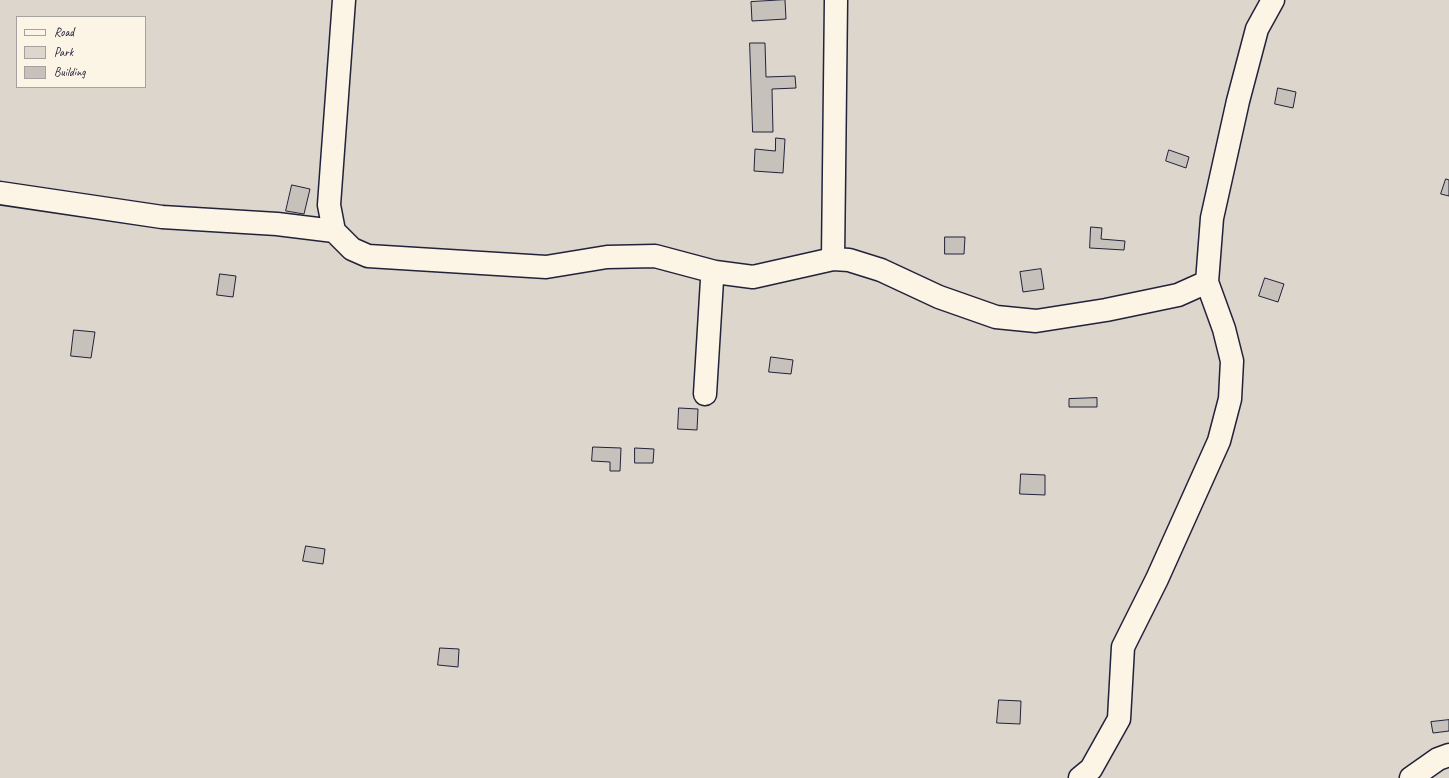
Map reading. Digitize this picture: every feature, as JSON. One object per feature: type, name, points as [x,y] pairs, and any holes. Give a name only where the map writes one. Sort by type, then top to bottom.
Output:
[{"type":"street","points":[[344,0],[329,205],[334,231],[352,249],[368,256],[546,267],[607,257],[655,256],[715,272],[753,277],[833,259],[849,260],[881,270],[939,297],[996,317],[1036,321],[1106,310],[1178,296],[1207,282]]},
{"type":"street","points":[[833,259],[836,0]]},
{"type":"street","points":[[1080,778],[1091,769],[1119,719],[1123,647],[1157,579],[1219,440],[1230,399],[1232,361],[1224,329],[1207,282],[1212,218],[1238,100],[1257,29],[1274,0]]},
{"type":"street","points":[[0,193],[162,217],[277,224],[334,231]]},
{"type":"street","points":[[705,394],[712,280],[715,272]]},
{"type":"street","points":[[1411,778],[1438,760],[1449,755]]},
{"type":"green space","points":[[0,0],[1449,0],[1449,778],[0,778]]},
{"type":"building","points":[[785,0],[786,19],[752,21],[751,2]]},
{"type":"building","points":[[750,43],[765,43],[766,77],[795,76],[796,88],[772,89],[773,132],[753,132]]},
{"type":"building","points":[[1278,88],[1296,92],[1293,108],[1275,104]]},
{"type":"building","points":[[776,138],[785,139],[783,173],[754,171],[755,149],[775,151]]},
{"type":"building","points":[[1169,150],[1189,157],[1186,168],[1166,161]]},
{"type":"building","points":[[1446,179],[1449,180],[1449,196],[1441,194]]},
{"type":"building","points":[[292,185],[310,189],[304,214],[286,211]]},
{"type":"building","points":[[1091,227],[1102,228],[1101,239],[1125,241],[1124,250],[1090,248]]},
{"type":"building","points":[[945,237],[965,237],[964,254],[945,254]]},
{"type":"building","points":[[1041,269],[1044,289],[1023,292],[1020,272]]},
{"type":"building","points":[[220,274],[236,276],[233,297],[217,295]]},
{"type":"building","points":[[1265,278],[1284,284],[1278,302],[1259,296]]},
{"type":"building","points":[[74,330],[95,332],[91,358],[71,356]]},
{"type":"building","points":[[771,357],[793,360],[791,374],[769,372]]},
{"type":"building","points":[[1097,398],[1097,407],[1069,407],[1069,399]]},
{"type":"building","points":[[679,408],[698,409],[697,430],[678,429]]},
{"type":"building","points":[[593,447],[621,448],[620,471],[610,471],[610,462],[592,461]]},
{"type":"building","points":[[635,448],[654,449],[653,463],[635,463]]},
{"type":"building","points":[[1021,474],[1045,475],[1045,495],[1020,494]]},
{"type":"building","points":[[306,546],[325,549],[323,564],[303,561]]},
{"type":"building","points":[[440,648],[459,649],[458,667],[438,665]]},
{"type":"building","points":[[999,700],[1021,701],[1020,724],[997,723]]},
{"type":"building","points":[[1449,720],[1449,731],[1433,733],[1431,722]]}]
